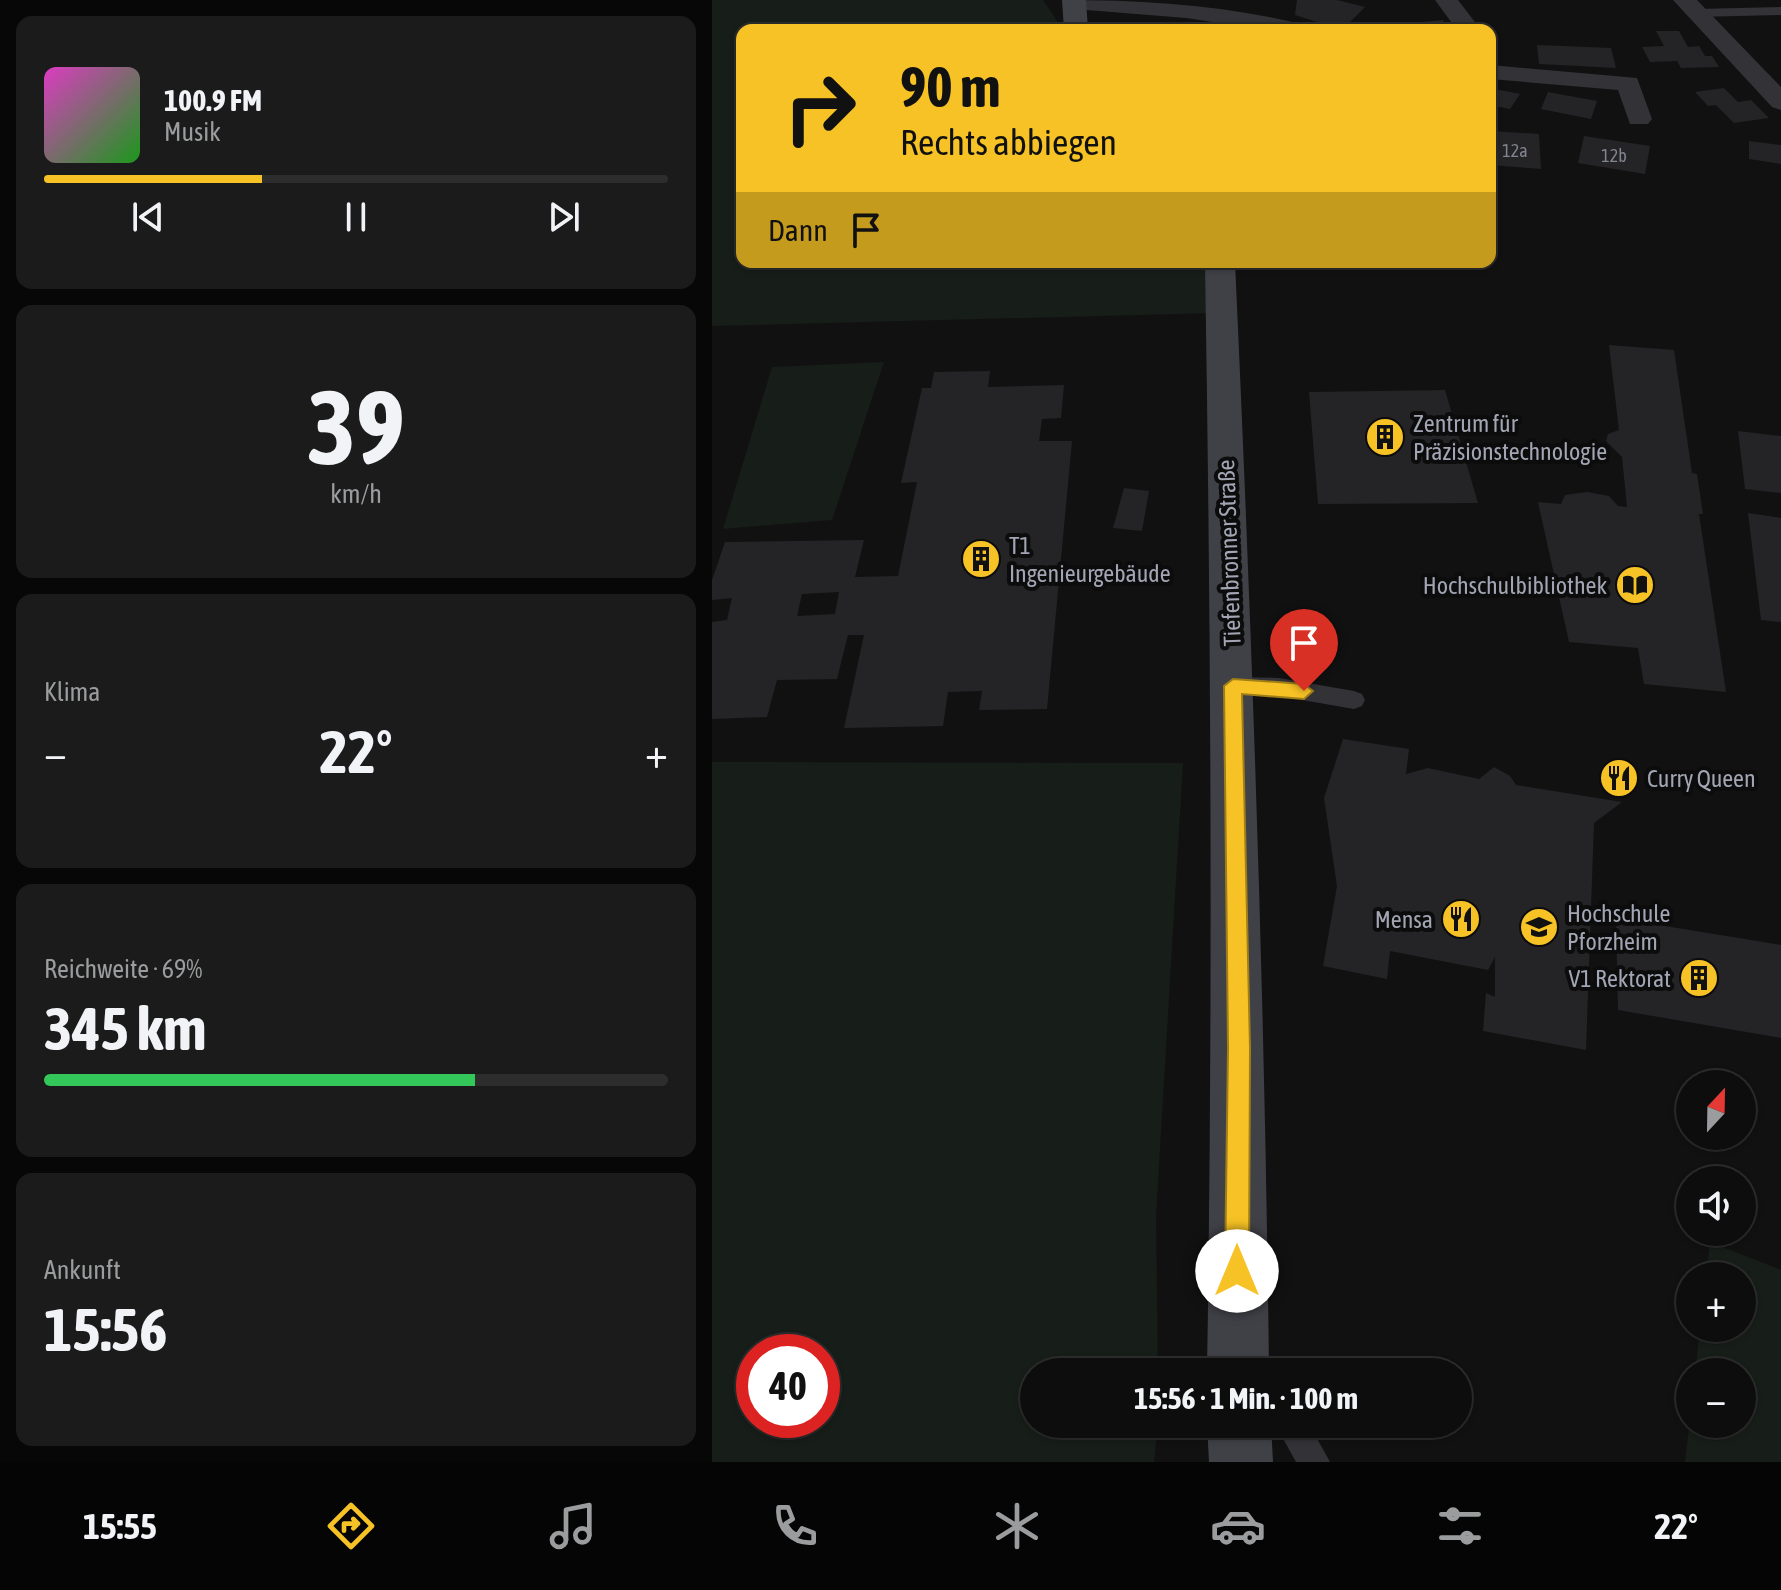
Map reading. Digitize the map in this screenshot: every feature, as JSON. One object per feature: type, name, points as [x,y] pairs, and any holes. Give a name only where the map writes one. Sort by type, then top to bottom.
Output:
[{"type":"street","points":[[1446,0],[1464,24]]},
{"type":"street","points":[[1076,24],[1074,1],[1233,16],[1270,24]]},
{"type":"street","points":[[1690,7],[1781,102]]},
{"type":"street","points":[[1496,72],[1628,83],[1639,119]]},
{"type":"street","name":"Tiefenbronner Straße","points":[[1220,268],[1233,686],[1245,1358]]},
{"type":"street","points":[[1240,1438],[1241,1462]]},
{"type":"lane","points":[[1690,7],[1781,11]]},
{"type":"lane","points":[[1233,686],[1279,687],[1354,700]]},
{"type":"lane","points":[[1299,1438],[1314,1462]]},
{"type":"shaded area","points":[[712,0],[1043,0],[1059,24],[736,24],[736,268],[1210,268],[1215,313],[712,326]]},
{"type":"shaded area","points":[[884,362],[832,520],[723,529],[772,367]]},
{"type":"shaded area","points":[[712,762],[1183,763],[1156,1216],[1158,1358],[1020,1358],[1020,1438],[1157,1438],[1154,1462],[712,1462]]},
{"type":"shaded area","points":[[1710,1246],[1720,1246],[1781,1270],[1781,1462],[1685,1462],[1688,1438],[1756,1438],[1756,1358],[1697,1358],[1698,1342],[1756,1342],[1756,1262],[1708,1262]]},
{"type":"building","points":[[1297,0],[1337,0],[1365,7],[1348,24],[1323,24],[1295,15]]},
{"type":"building","points":[[1443,20],[1445,24],[1399,24]]},
{"type":"building","points":[[1656,31],[1679,31],[1688,47],[1699,46],[1705,56],[1712,56],[1719,67],[1681,68],[1677,61],[1650,62],[1642,47],[1664,46]]},
{"type":"building","points":[[1537,45],[1611,48],[1616,68],[1539,64]]},
{"type":"building","points":[[1724,88],[1738,102],[1751,100],[1769,118],[1734,123],[1716,105],[1708,106],[1695,92]]},
{"type":"building","points":[[1496,89],[1520,94],[1510,109],[1496,106]]},
{"type":"building","points":[[1548,92],[1597,101],[1591,119],[1541,109]]},
{"type":"building","points":[[1496,131],[1539,134],[1541,169],[1496,165]]},
{"type":"building","points":[[1584,136],[1650,146],[1645,174],[1578,163]]},
{"type":"building","points":[[1749,141],[1781,145],[1781,164],[1749,159]]},
{"type":"building","points":[[1609,345],[1674,350],[1692,473],[1697,474],[1703,514],[1699,514],[1726,692],[1644,684],[1638,648],[1569,642],[1538,502],[1561,504],[1565,495],[1587,492],[1609,496],[1618,506],[1627,507],[1622,457],[1606,441],[1608,434],[1619,430]]},
{"type":"building","name":"T1 Ingenieurgebäude","points":[[990,371],[988,387],[1064,385],[1061,418],[1042,419],[1039,441],[1072,441],[1047,709],[979,710],[982,691],[948,692],[943,726],[844,728],[864,635],[848,635],[837,679],[777,680],[767,717],[712,719],[712,622],[727,620],[732,598],[712,600],[712,580],[725,542],[864,540],[855,577],[898,576],[917,482],[901,483],[922,388],[931,388],[934,372]],"holes":[[[839,592],[835,614],[797,616],[802,594]]]},
{"type":"building","name":"Zentrum für Präzisionstechnologie","points":[[1445,390],[1478,503],[1318,504],[1309,392]]},
{"type":"building","points":[[1738,431],[1781,436],[1781,493],[1745,489]]},
{"type":"building","points":[[1124,488],[1149,491],[1142,531],[1113,528]]},
{"type":"building","points":[[1748,513],[1781,518],[1781,622],[1761,620]]},
{"type":"building","name":"Mensa","points":[[1343,739],[1409,749],[1406,774],[1428,768],[1479,779],[1494,767],[1510,776],[1516,785],[1622,802],[1594,823],[1586,1050],[1483,1031],[1486,993],[1495,997],[1495,957],[1488,970],[1390,951],[1387,979],[1323,966],[1337,886],[1324,798]]},
{"type":"building","name":"V1 Rektorat","points":[[1616,918],[1781,945],[1781,1038],[1618,1010]]},
{"type":"place","name":"Zentrum für Präzisionstechnologie","points":[[1385,437]]},
{"type":"place","name":"T1 Ingenieurgebäude","points":[[981,559]]},
{"type":"place","name":"Hochschulbibliothek","points":[[1635,585]]},
{"type":"place","name":"Curry Queen","points":[[1619,778]]},
{"type":"place","name":"Mensa","points":[[1461,919]]},
{"type":"place","name":"Hochschule Pforzheim","points":[[1539,927]]},
{"type":"place","name":"V1 Rektorat","points":[[1699,978]]},
{"type":"route","points":[[1237,1271],[1239,1048],[1233,686],[1304,691]]}]
